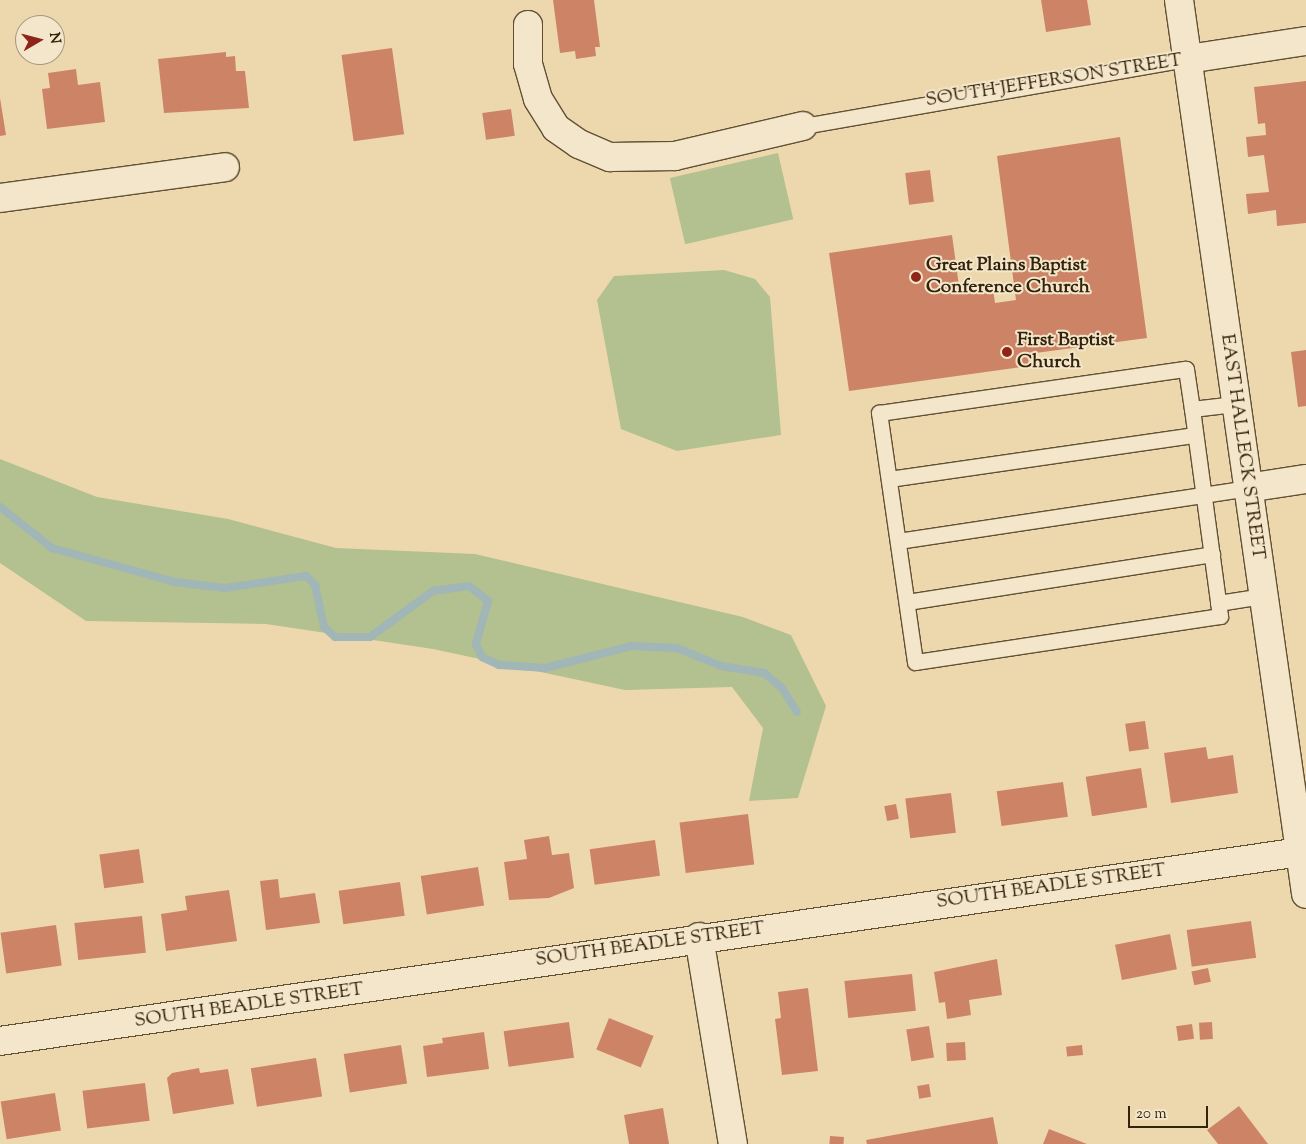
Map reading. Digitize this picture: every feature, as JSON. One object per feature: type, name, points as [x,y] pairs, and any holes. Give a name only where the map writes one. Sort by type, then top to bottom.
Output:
[{"type":"street","name":"EAST HALLECK STREET","points":[[1179,0],[1235,404],[1303,851],[1306,894]]},
{"type":"street","points":[[528,25],[528,64],[538,99],[556,128],[579,144],[610,157],[674,156],[803,126]]},
{"type":"street","name":"SOUTH JEFFERSON STREET","points":[[1188,60],[1306,41]]},
{"type":"street","points":[[0,198],[225,167]]},
{"type":"street","points":[[1248,488],[1306,479]]},
{"type":"street","name":"SOUTH BEADLE STREET","points":[[0,1041],[699,937],[1303,851]]},
{"type":"street","points":[[699,937],[733,1144]]},
{"type":"lane","name":"SOUTH JEFFERSON STREET","points":[[803,126],[1188,60]]},
{"type":"lane","points":[[1219,610],[1186,369],[879,413],[915,662],[1219,610],[1263,596]]},
{"type":"lane","points":[[1192,409],[1235,404]]},
{"type":"lane","points":[[889,480],[1196,435]]},
{"type":"lane","points":[[898,541],[1248,488]]},
{"type":"lane","points":[[907,602],[1212,554]]},
{"type":"green space","points":[[778,153],[793,219],[685,244],[670,178]]},
{"type":"green space","points":[[724,270],[755,279],[770,297],[781,435],[677,451],[621,429],[597,300],[614,276]]},
{"type":"green space","points":[[0,459],[97,497],[228,519],[336,548],[475,554],[743,617],[791,635],[826,706],[798,798],[749,801],[763,728],[732,687],[625,690],[433,649],[266,624],[86,621],[0,563]]},
{"type":"building","points":[[553,0],[594,0],[600,47],[595,47],[596,56],[576,59],[575,51],[560,53]]},
{"type":"building","points":[[1041,0],[1087,0],[1091,25],[1046,32]]},
{"type":"building","points":[[392,48],[404,134],[354,141],[341,55]]},
{"type":"building","points":[[226,52],[226,57],[235,56],[236,71],[245,71],[249,108],[164,113],[158,59]]},
{"type":"building","points":[[76,69],[78,85],[100,82],[105,122],[47,129],[42,89],[50,88],[48,73]]},
{"type":"building","points":[[1306,81],[1306,223],[1277,226],[1276,210],[1248,214],[1246,194],[1269,192],[1264,155],[1248,157],[1246,137],[1266,135],[1265,123],[1258,124],[1254,87]]},
{"type":"building","points":[[0,98],[6,135],[0,136]]},
{"type":"building","points":[[511,109],[515,136],[486,140],[482,113]]},
{"type":"building","points":[[1120,137],[1147,338],[1028,354],[1029,366],[849,391],[829,253],[952,235],[959,286],[992,282],[995,303],[1016,300],[997,156]]},
{"type":"building","points":[[930,170],[934,202],[909,205],[905,173]]},
{"type":"building","points":[[1306,350],[1306,406],[1298,407],[1291,352]]},
{"type":"building","points":[[1145,721],[1149,749],[1129,752],[1125,724]]},
{"type":"building","points":[[1206,747],[1208,759],[1233,755],[1238,793],[1171,803],[1164,753]]},
{"type":"building","points":[[1141,768],[1147,808],[1092,816],[1086,777]]},
{"type":"building","points":[[1063,782],[1068,817],[1002,826],[997,791]]},
{"type":"building","points":[[951,793],[956,833],[910,838],[905,799]]},
{"type":"building","points":[[896,804],[899,819],[887,821],[884,806]]},
{"type":"building","points":[[748,814],[754,865],[686,873],[680,822]]},
{"type":"building","points":[[549,836],[552,855],[569,853],[574,888],[549,898],[509,900],[504,862],[527,859],[524,840]]},
{"type":"building","points":[[655,840],[660,876],[595,885],[590,849]]},
{"type":"building","points":[[139,849],[144,883],[104,888],[99,855]]},
{"type":"building","points":[[478,867],[484,906],[427,915],[421,876]]},
{"type":"building","points":[[278,879],[280,898],[315,893],[320,923],[266,930],[260,881]]},
{"type":"building","points":[[400,882],[405,916],[343,924],[339,891]]},
{"type":"building","points":[[229,890],[237,941],[166,951],[161,914],[187,910],[185,896]]},
{"type":"building","points":[[142,916],[146,953],[78,960],[74,923]]},
{"type":"building","points":[[1251,921],[1256,958],[1192,967],[1187,930]]},
{"type":"building","points":[[56,925],[62,966],[6,973],[1,933]]},
{"type":"building","points":[[1170,934],[1177,969],[1122,980],[1115,945]]},
{"type":"building","points":[[997,959],[1002,995],[969,1000],[971,1015],[947,1019],[945,1002],[939,1003],[934,972]]},
{"type":"building","points":[[1208,968],[1211,982],[1194,985],[1191,972]]},
{"type":"building","points":[[912,974],[916,1011],[848,1018],[844,981]]},
{"type":"building","points":[[808,988],[818,1071],[782,1075],[775,1019],[781,1018],[778,992]]},
{"type":"building","points":[[609,1018],[654,1036],[641,1068],[596,1050]]},
{"type":"building","points":[[569,1022],[574,1058],[509,1067],[504,1031]]},
{"type":"building","points":[[1212,1022],[1213,1039],[1200,1040],[1199,1023]]},
{"type":"building","points":[[1192,1024],[1194,1039],[1178,1041],[1176,1026]]},
{"type":"building","points":[[929,1026],[934,1058],[911,1061],[906,1030]]},
{"type":"building","points":[[484,1032],[489,1069],[427,1077],[423,1046],[443,1043],[442,1038]]},
{"type":"building","points":[[965,1042],[966,1060],[947,1061],[946,1043]]},
{"type":"building","points":[[401,1045],[407,1084],[350,1093],[344,1054]]},
{"type":"building","points":[[1082,1045],[1083,1055],[1067,1057],[1066,1047]]},
{"type":"building","points":[[316,1058],[322,1097],[257,1107],[251,1068]]},
{"type":"building","points":[[199,1068],[200,1073],[228,1069],[234,1104],[173,1114],[167,1078],[172,1073]]},
{"type":"building","points":[[145,1083],[150,1121],[87,1128],[82,1091]]},
{"type":"building","points":[[929,1084],[931,1097],[919,1099],[917,1086]]},
{"type":"building","points":[[55,1093],[61,1131],[7,1139],[1,1102]]},
{"type":"building","points":[[1239,1106],[1268,1144],[1218,1144],[1207,1130]]},
{"type":"building","points":[[663,1108],[669,1144],[629,1144],[624,1115]]},
{"type":"building","points":[[993,1117],[998,1144],[867,1144],[866,1140]]},
{"type":"building","points":[[1049,1129],[1087,1144],[1043,1144]]},
{"type":"building","points":[[830,1136],[844,1137],[843,1144],[829,1144]]},
{"type":"waterway","points":[[0,507],[52,548],[175,582],[225,588],[306,576],[315,585],[324,627],[335,637],[370,637],[433,591],[469,586],[488,601],[476,644],[482,657],[499,665],[545,668],[631,646],[677,648],[721,666],[764,673],[782,688],[797,712]]},
{"type":"place","name":"Great Plains Baptist Conference Church","points":[[916,277]]},
{"type":"place","name":"First Baptist Church","points":[[1007,352]]}]
